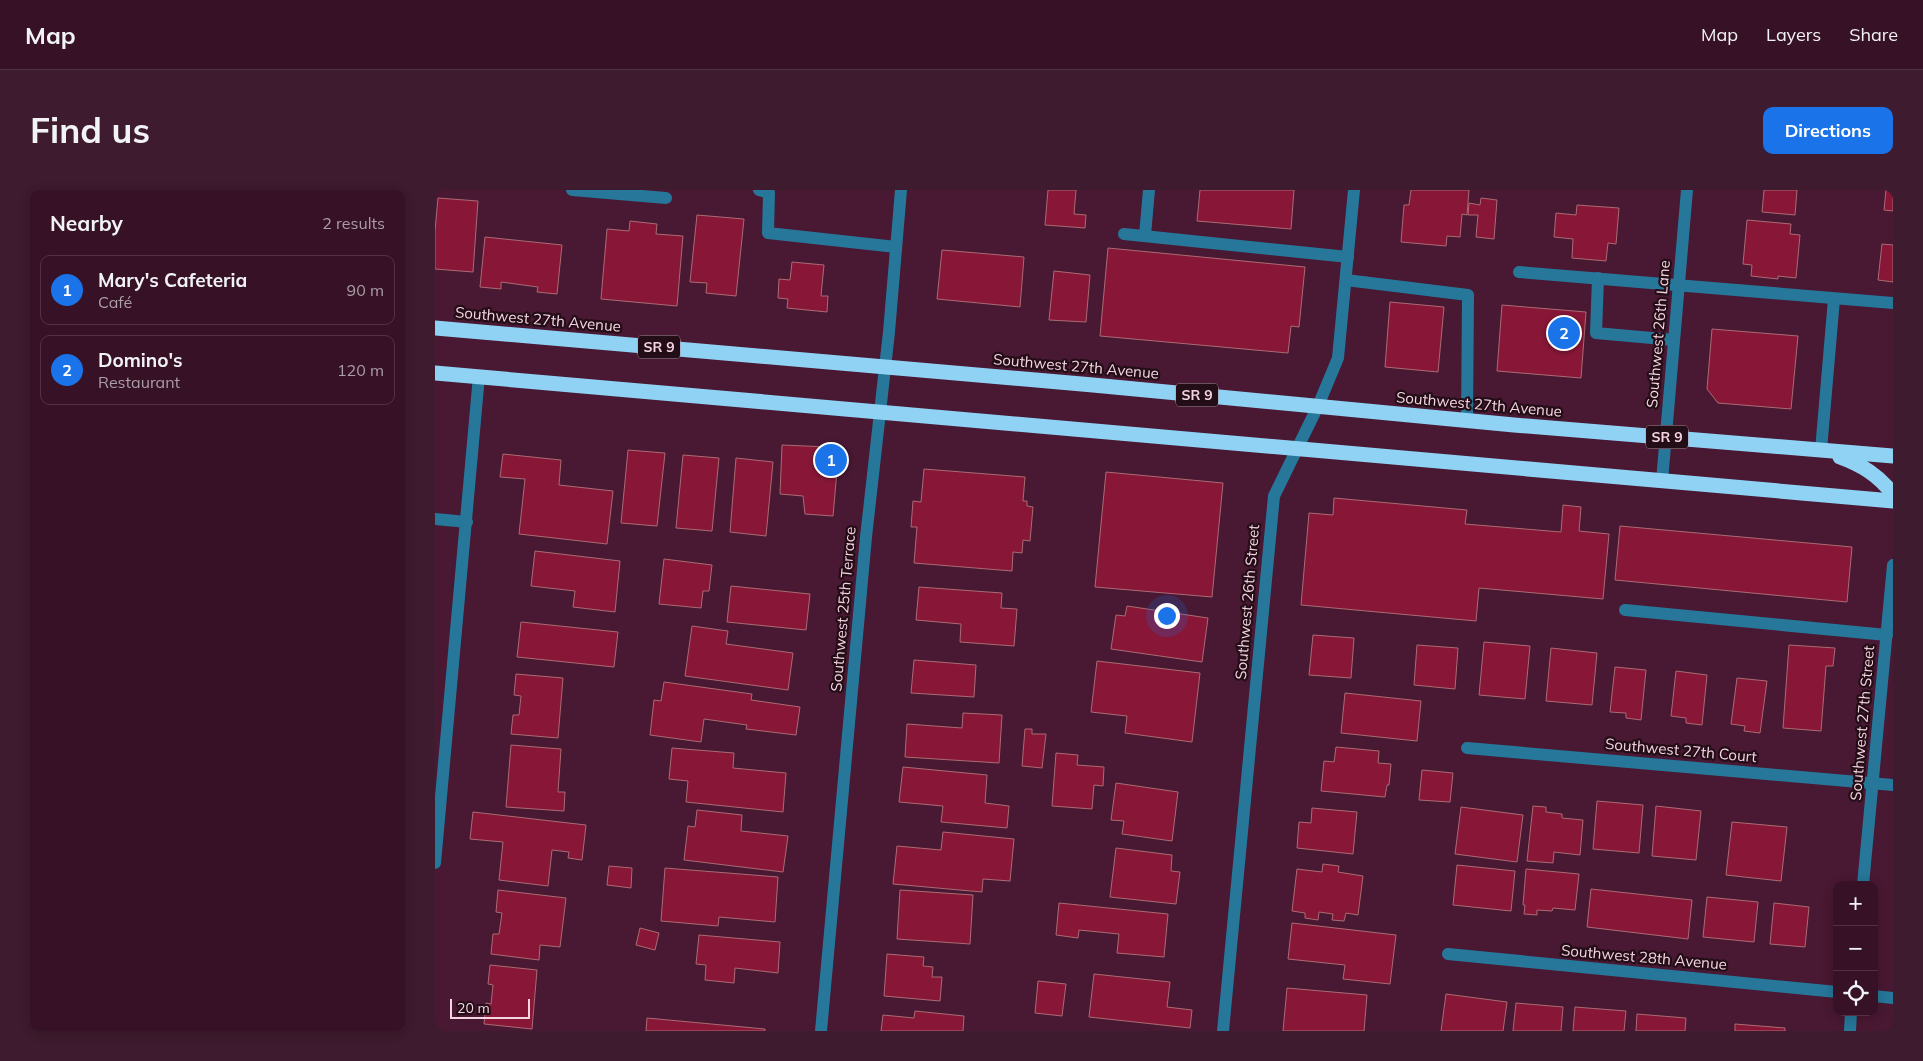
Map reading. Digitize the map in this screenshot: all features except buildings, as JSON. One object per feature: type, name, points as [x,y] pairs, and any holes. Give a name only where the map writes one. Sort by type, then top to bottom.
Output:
[{"type":"highway","name":"Southwest 27th Avenue","points":[[435,328],[1318,406],[1467,421],[1893,456]]},
{"type":"highway","points":[[435,373],[1893,501]]},
{"type":"highway","points":[[1821,450],[1856,462],[1874,474],[1893,494]]},
{"type":"street","points":[[572,190],[666,198]]},
{"type":"street","points":[[759,190],[769,193],[768,233],[896,247]]},
{"type":"street","name":"Southwest 25th Terrace","points":[[821,1031],[866,537],[901,190]]},
{"type":"street","points":[[1145,235],[1149,190]]},
{"type":"street","name":"Southwest 26th Street","points":[[1223,1031],[1274,496],[1318,406],[1338,358],[1354,190]]},
{"type":"street","name":"Southwest 26th Lane","points":[[1662,481],[1687,190]]},
{"type":"street","points":[[1123,234],[1348,257]]},
{"type":"street","points":[[1519,272],[1893,303]]},
{"type":"street","points":[[1598,278],[1596,333],[1674,340]]},
{"type":"street","points":[[1345,280],[1467,295],[1467,421]]},
{"type":"street","points":[[1821,450],[1834,299]]},
{"type":"street","points":[[435,863],[479,376]]},
{"type":"street","points":[[435,519],[467,522]]},
{"type":"street","name":"Southwest 27th Street","points":[[1863,881],[1873,783],[1887,684],[1887,635],[1890,621],[1893,565]]},
{"type":"street","points":[[1625,610],[1887,635]]},
{"type":"street","name":"Southwest 27th Court","points":[[1467,748],[1893,785]]},
{"type":"street","name":"Southwest 28th Avenue","points":[[1448,954],[1833,992]]},
{"type":"street","points":[[1878,996],[1893,998]]},
{"type":"street","points":[[1849,1031],[1851,1016]]},
{"type":"place","name":"Domino's","points":[[1564,333]]},
{"type":"place","name":"Mary's Cafeteria","points":[[831,460]]}]
